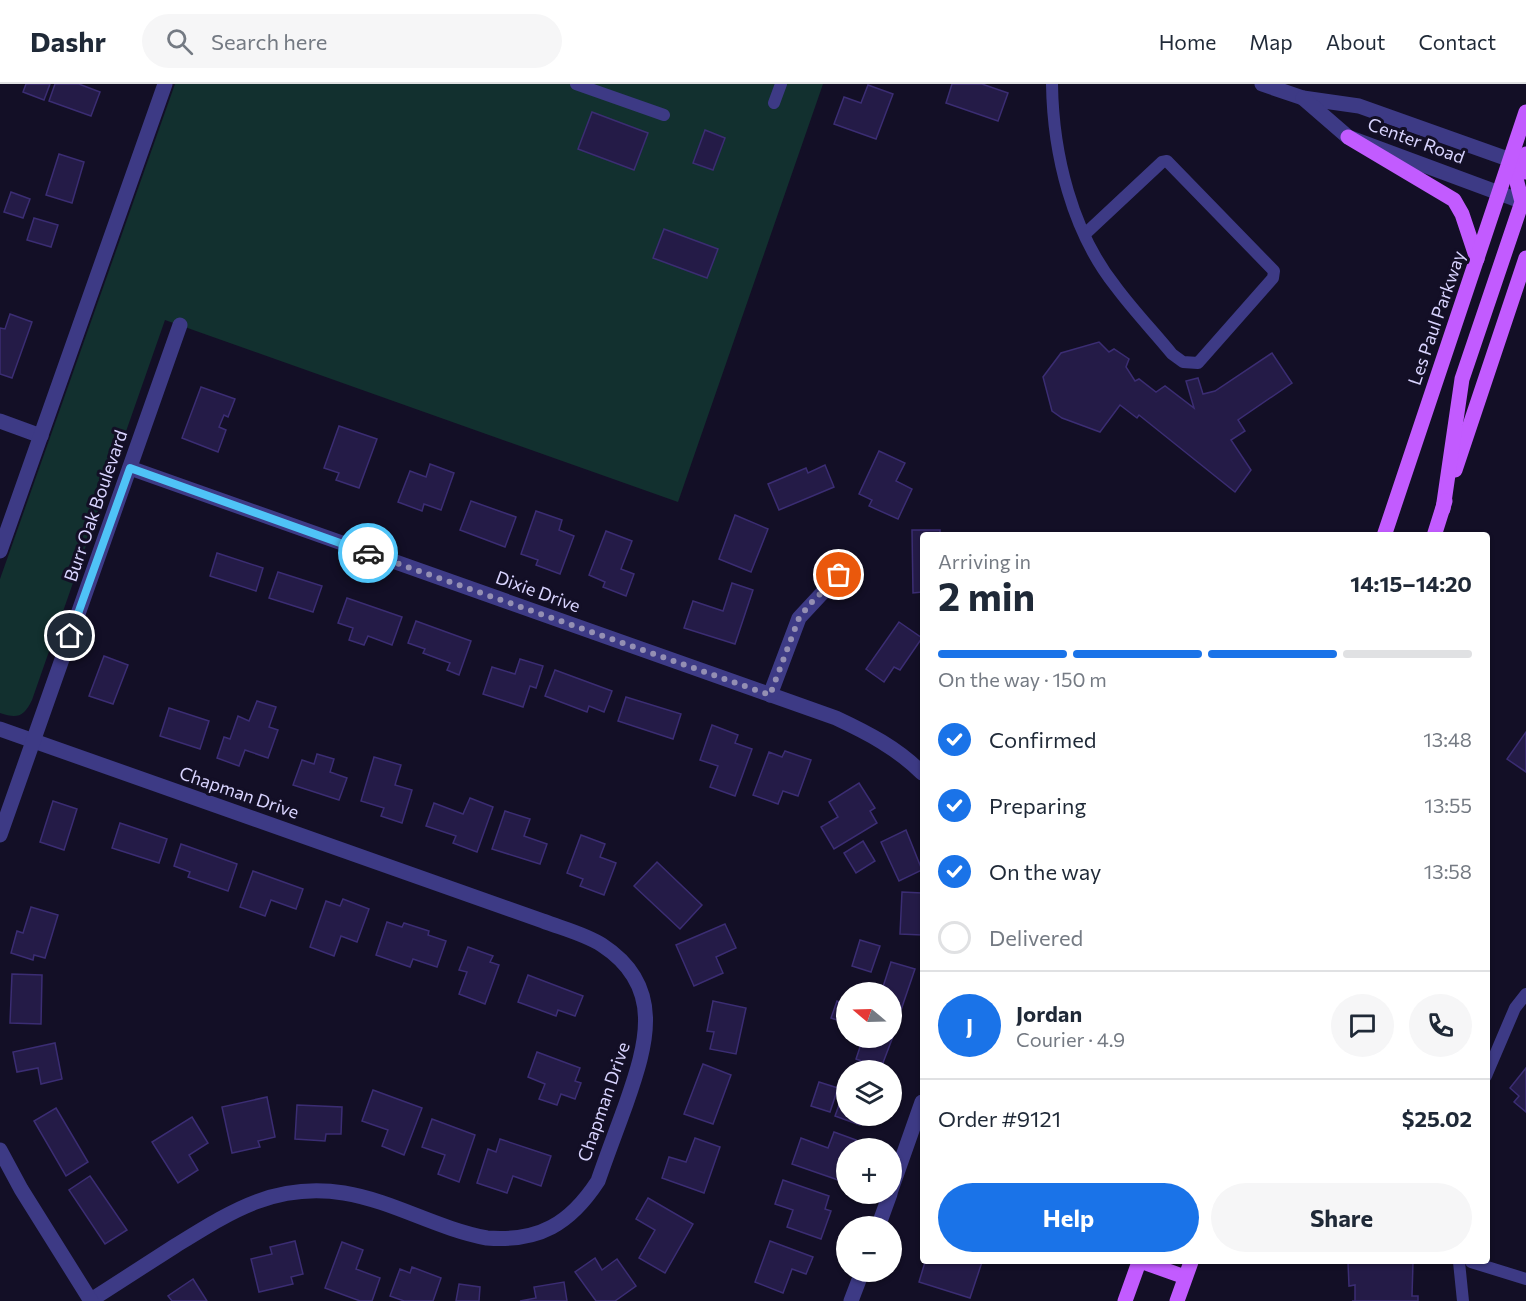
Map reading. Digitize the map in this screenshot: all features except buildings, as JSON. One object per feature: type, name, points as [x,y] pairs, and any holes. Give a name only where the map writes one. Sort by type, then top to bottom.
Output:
[{"type":"main road","name":"Les Paul Parkway","points":[[1385,532],[1500,192],[1522,163],[1526,112]]},
{"type":"main road","points":[[1348,137],[1454,200],[1462,214],[1477,259]]},
{"type":"main road","points":[[1443,508],[1462,378],[1524,203],[1522,163]]},
{"type":"main road","points":[[1435,532],[1526,258]]},
{"type":"main road","points":[[1125,1301],[1140,1264]]},
{"type":"main road","points":[[1147,1264],[1185,1277]]},
{"type":"main road","points":[[1177,1301],[1190,1264]]},
{"type":"street","points":[[0,551],[165,84]]},
{"type":"street","name":"Center Road","points":[[1262,84],[1303,98],[1359,106],[1522,163]]},
{"type":"street","name":"Center Road","points":[[1303,98],[1348,137],[1500,192],[1524,203]]},
{"type":"street","name":"Burr Oak Boulevard","points":[[0,835],[180,325]]},
{"type":"street","points":[[0,421],[41,436]]},
{"type":"street","name":"Dixie Drive","points":[[130,468],[770,695],[873,735],[909,760],[920,771]]},
{"type":"street","points":[[770,695],[799,618],[839,575]]},
{"type":"street","name":"Chapman Drive","points":[[0,729],[543,921],[600,944],[620,958],[635,978],[647,1014],[645,1046],[598,1181],[586,1200],[567,1219],[543,1232],[503,1239],[487,1238],[344,1193],[311,1191],[280,1194],[251,1202],[227,1214],[91,1301]]},
{"type":"street","points":[[902,1158],[920,1108]]},
{"type":"street","points":[[0,1150],[21,1189],[91,1301]]},
{"type":"street","points":[[851,1301],[858,1282]]},
{"type":"lane","points":[[576,84],[664,115]]},
{"type":"lane","points":[[774,103],[781,84]]},
{"type":"lane","points":[[1052,84],[1056,142],[1071,199],[1085,234],[1114,286],[1172,354],[1183,362],[1198,363],[1273,278],[1274,271],[1167,161],[1162,162],[1085,234]]},
{"type":"lane","points":[[1490,1067],[1515,1008],[1526,994]]},
{"type":"lane","points":[[1459,1264],[1463,1301]]},
{"type":"lane","points":[[1477,1264],[1526,1279]]},
{"type":"green space","points":[[175,84],[823,84],[678,502],[165,320],[32,700],[26,710],[19,715],[11,716],[0,713],[0,579]]},
{"type":"way so far","points":[[368,553],[770,695],[799,618],[839,575]]},
{"type":"route","points":[[70,636],[130,468],[368,553]]}]
